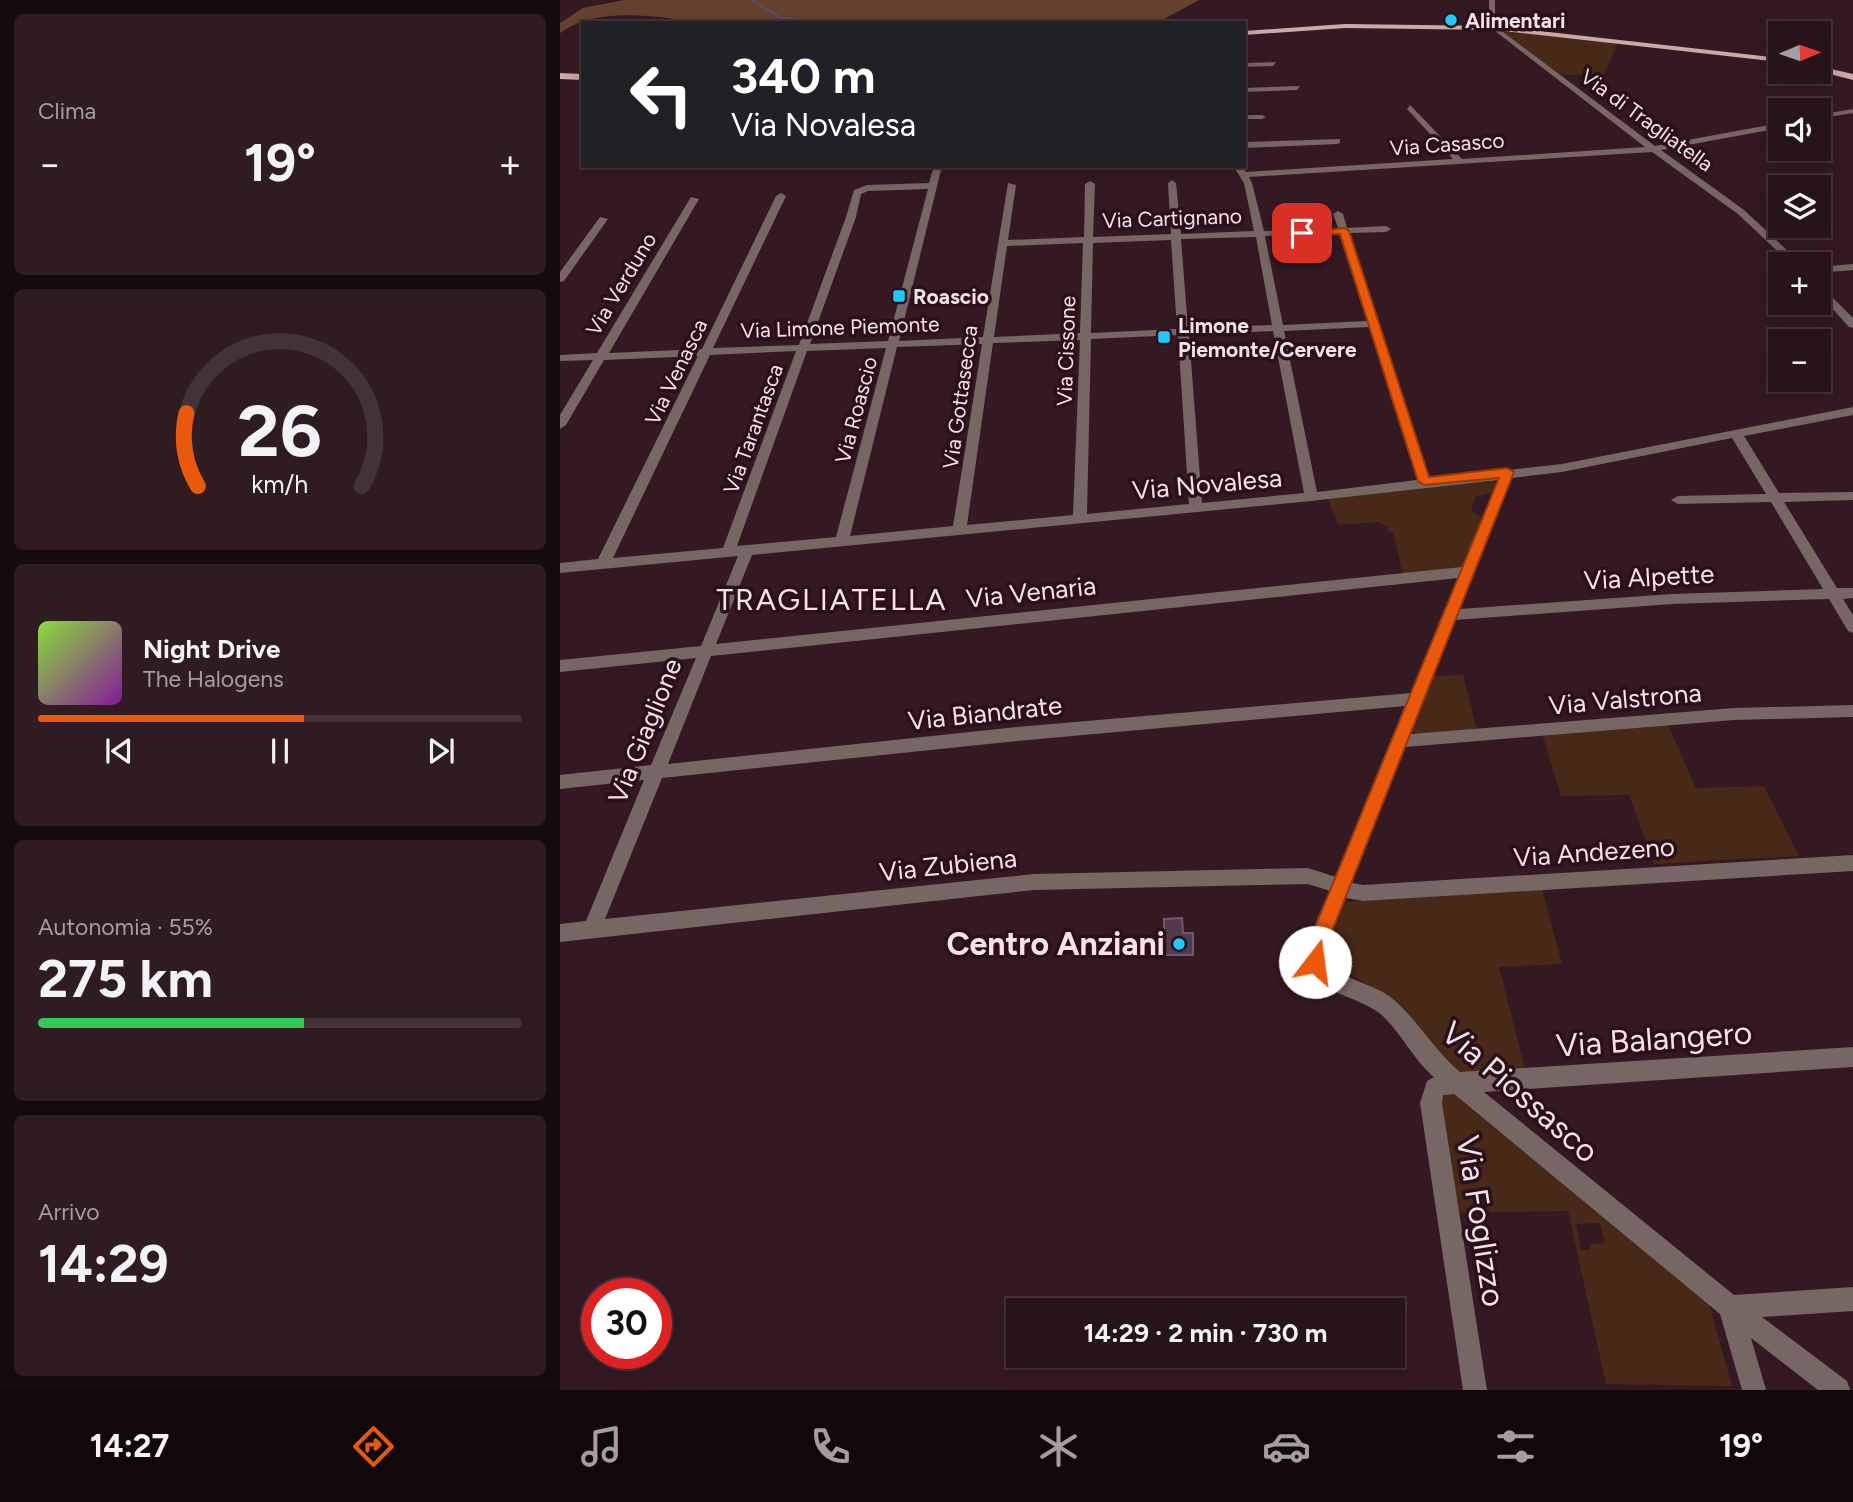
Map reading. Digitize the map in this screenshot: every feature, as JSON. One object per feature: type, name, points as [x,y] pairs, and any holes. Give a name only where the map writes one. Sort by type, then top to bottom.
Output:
[{"type":"main road","points":[[1246,33],[1341,26],[1494,28],[1768,59]]},
{"type":"main road","points":[[1831,71],[1853,77]]},
{"type":"main road","points":[[560,76],[581,76]]},
{"type":"street","points":[[1492,0],[1494,28]]},
{"type":"street","name":"Via di Tragliatella","points":[[1494,28],[1747,217],[1784,252]]},
{"type":"street","points":[[1246,65],[1273,64]]},
{"type":"street","points":[[1246,90],[1297,88]]},
{"type":"street","points":[[1410,107],[1459,161]]},
{"type":"street","points":[[1831,115],[1853,111]]},
{"type":"street","points":[[1246,117],[1262,117]]},
{"type":"street","name":"Via Casasco","points":[[1240,170],[1459,161],[1653,149],[1768,127]]},
{"type":"street","points":[[1246,145],[1337,141]]},
{"type":"street","name":"Via Roascio","points":[[842,541],[937,168]]},
{"type":"street","points":[[1240,170],[1260,234],[1311,497]]},
{"type":"street","points":[[1172,183],[1196,508]]},
{"type":"street","name":"Via Cissone","points":[[1080,519],[1090,184]]},
{"type":"street","name":"Via Gottasecca","points":[[959,531],[1011,185]]},
{"type":"street","name":"Via Tarantasca","points":[[728,552],[804,348],[857,192],[867,188],[932,186]]},
{"type":"street","name":"Via Venasca","points":[[603,564],[781,196]]},
{"type":"street","name":"Via Verduno","points":[[560,425],[694,199]]},
{"type":"street","points":[[1338,214],[1424,481]]},
{"type":"street","points":[[560,279],[603,219]]},
{"type":"street","name":"Via Cartignano","points":[[1002,243],[1386,229]]},
{"type":"street","points":[[1831,269],[1853,267]]},
{"type":"street","points":[[1831,300],[1853,325]]},
{"type":"street","name":"Via Limone Piemonte","points":[[560,358],[1374,324]]},
{"type":"street","name":"Via Novalesa","points":[[560,568],[1311,497],[1424,481],[1592,463],[1853,411]]},
{"type":"street","points":[[1736,434],[1853,627]]},
{"type":"street","name":"Via Piossasco","points":[[1507,472],[1314,953],[1317,967],[1328,978],[1386,1006],[1430,1060],[1730,1307],[1839,1390]]},
{"type":"street","points":[[1678,500],[1853,496]]},
{"type":"street","name":"Via Giaglione","points":[[591,931],[747,551]]},
{"type":"street","name":"Via Venaria","points":[[560,666],[1466,572]]},
{"type":"street","name":"Via Alpette","points":[[1448,615],[1671,599],[1853,593]]},
{"type":"street","name":"Via Biandrate","points":[[560,782],[1017,734],[1416,699]]},
{"type":"street","name":"Via Valstrona","points":[[1401,741],[1734,714],[1853,711]]},
{"type":"street","name":"Via Andezeno","points":[[1340,888],[1369,892],[1853,863]]},
{"type":"street","name":"Via Zubiena","points":[[560,933],[1034,883],[1308,876],[1340,888]]},
{"type":"street","name":"Via Balangero","points":[[1460,1084],[1853,1056]]},
{"type":"street","name":"Via Foglizzo","points":[[1460,1084],[1437,1086],[1431,1098],[1475,1390]]},
{"type":"street","points":[[1754,1390],[1730,1307],[1853,1298]]},
{"type":"shaded area","points":[[624,0],[1199,0],[1161,21],[684,21],[626,15],[581,21],[560,33],[560,23],[583,8]]},
{"type":"shaded area","points":[[1501,31],[1618,42],[1603,77],[1557,74]]},
{"type":"shaded area","points":[[1493,478],[1496,484],[1493,492],[1475,497],[1471,510],[1481,517],[1480,523],[1461,568],[1403,575],[1393,532],[1389,532],[1387,526],[1378,522],[1338,525],[1328,499]]},
{"type":"shaded area","points":[[1463,675],[1477,730],[1417,734],[1413,731],[1432,676]]},
{"type":"shaded area","points":[[1668,725],[1696,788],[1764,786],[1799,856],[1654,864],[1629,795],[1561,796],[1543,736]]},
{"type":"shaded area","points":[[1542,889],[1562,964],[1499,967],[1525,1069],[1461,1074],[1376,991],[1328,960],[1326,952],[1345,902]]},
{"type":"shaded area","points":[[1447,1089],[1709,1304],[1732,1386],[1606,1384],[1568,1211],[1455,1213],[1438,1091]],"holes":[[[1600,1223],[1605,1243],[1589,1244],[1590,1250],[1581,1250],[1576,1224]]]},
{"type":"building","name":"Centro Anziani","points":[[1182,918],[1183,933],[1193,933],[1193,955],[1164,955],[1164,919]]},
{"type":"waterway","points":[[752,0],[781,18],[816,21]]},
{"type":"place","name":"Alimentari","points":[[1451,20]]},
{"type":"place","name":"Roascio","points":[[899,296]]},
{"type":"place","name":"Limone Piemonte/Cervere","points":[[1164,337]]},
{"type":"place","name":"Centro Anziani","points":[[1179,944]]},
{"type":"district","name":"TRAGLIATELLA","points":[[832,599]]},
{"type":"route","points":[[1302,233],[1344,231],[1424,481],[1507,472],[1316,949],[1315,962]]}]
